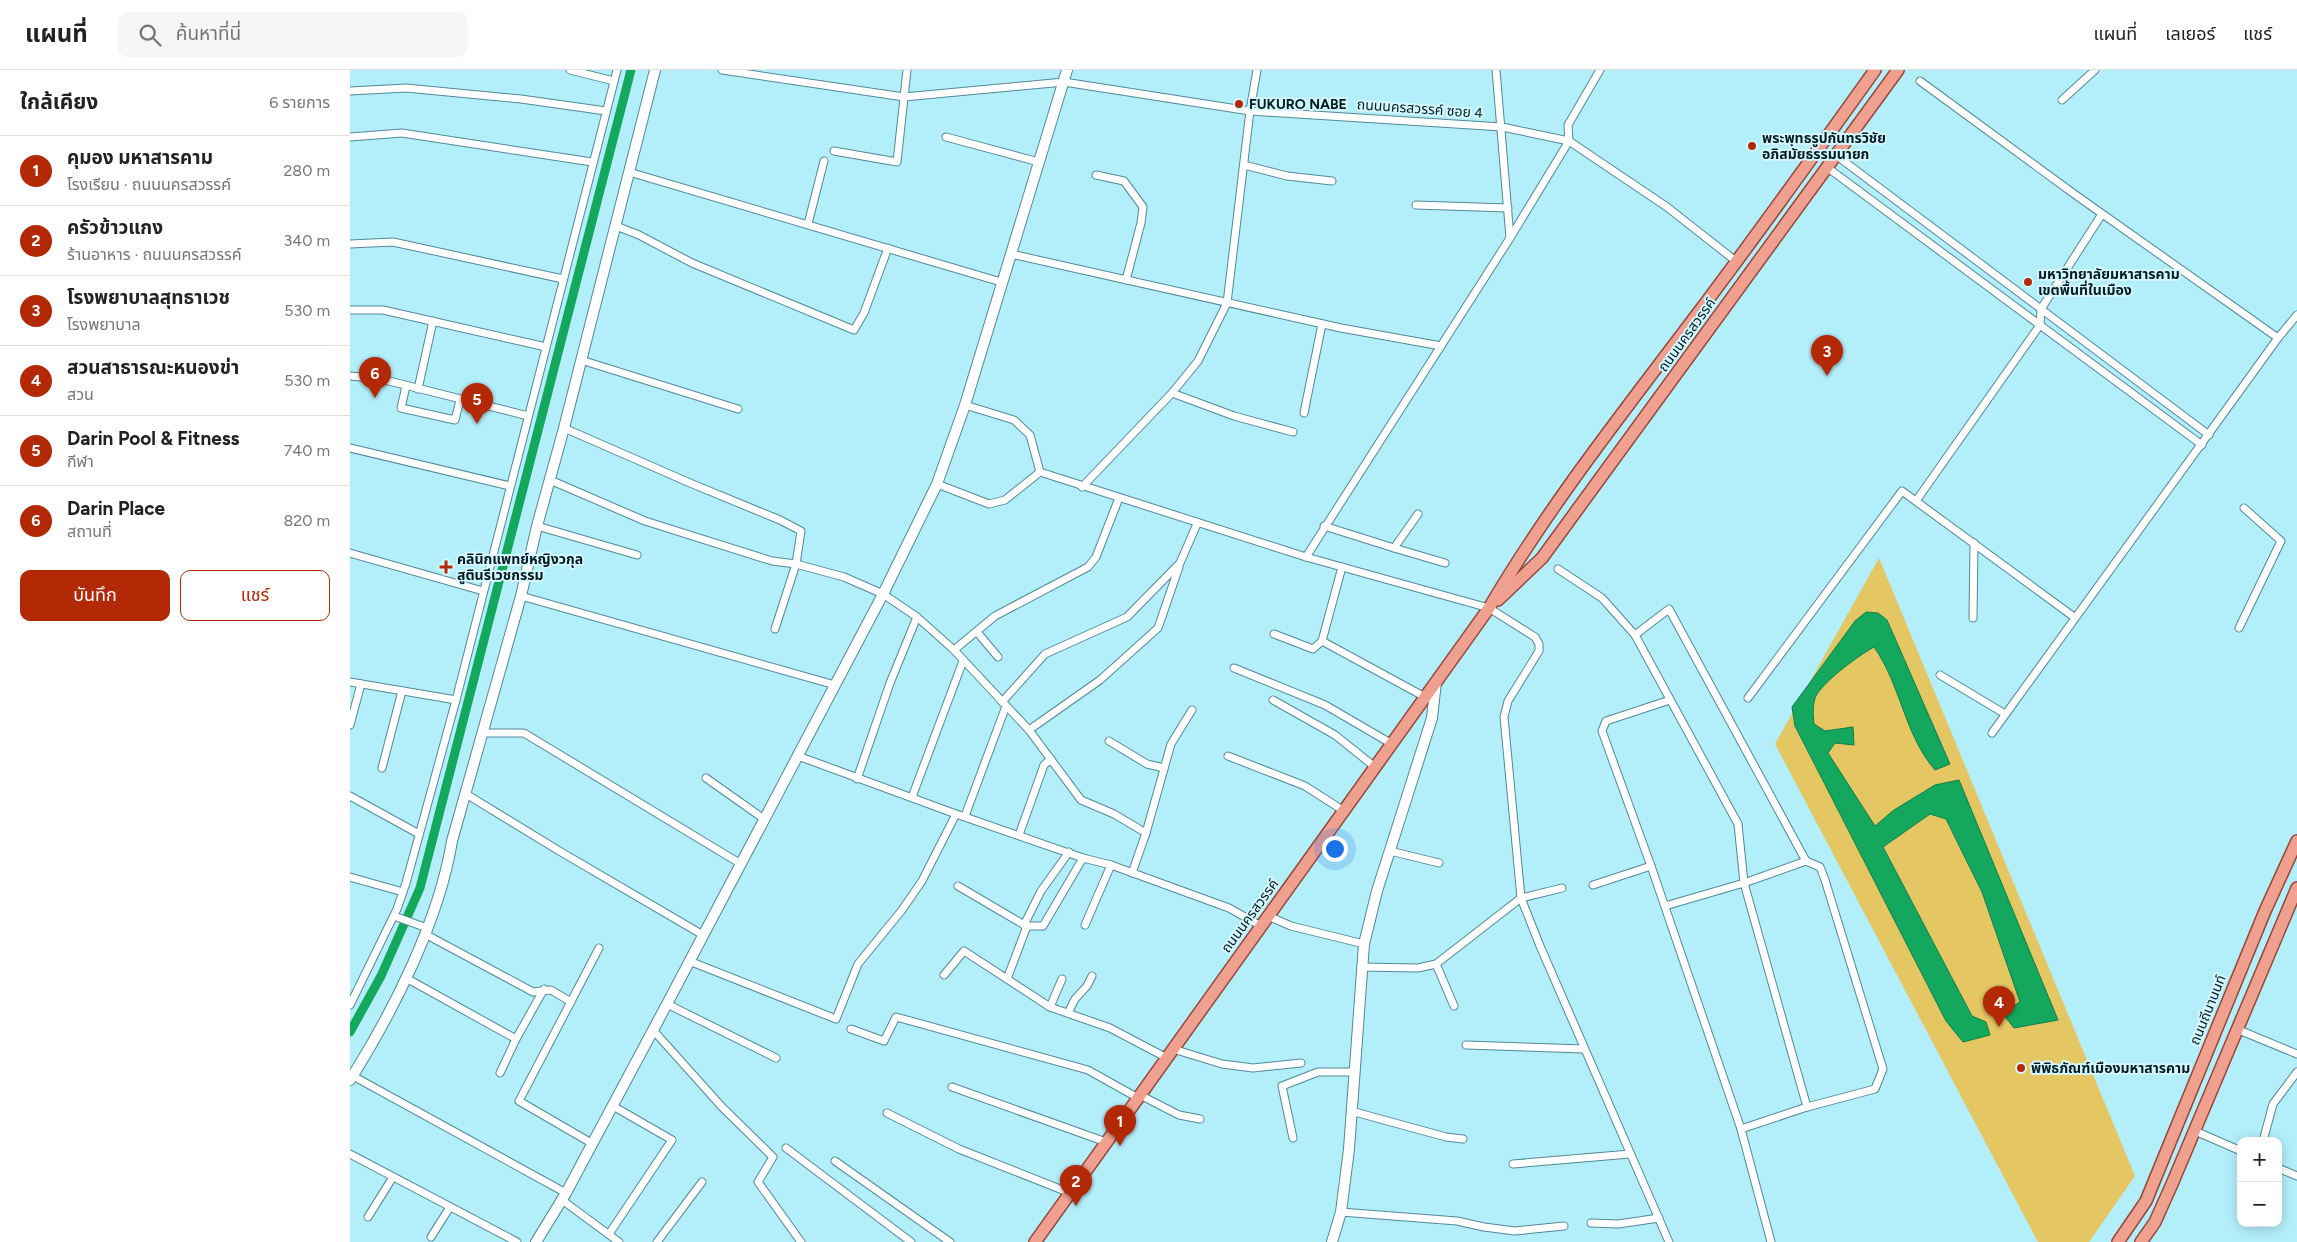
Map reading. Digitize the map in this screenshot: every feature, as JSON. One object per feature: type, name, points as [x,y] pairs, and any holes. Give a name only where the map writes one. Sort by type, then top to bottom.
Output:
[{"type":"main road","name":"ถนนนครสวรรค์","points":[[1035,1242],[1490,608],[1520,555],[1579,471],[1736,262],[1875,70]]},
{"type":"main road","name":"ถนนนครสวรรค์","points":[[1490,608],[1535,566],[1837,156],[1898,70]]},
{"type":"main road","points":[[1520,555],[1535,566]]},
{"type":"main road","name":"ถนนถีนานนท์","points":[[2118,1242],[2146,1201],[2265,912],[2297,841]]},
{"type":"main road","points":[[2141,1242],[2155,1222],[2239,1030],[2282,919],[2297,888]]},
{"type":"main road","points":[[2265,912],[2282,919]]},
{"type":"street","points":[[570,70],[614,81]]},
{"type":"street","points":[[350,1005],[394,916],[403,892],[456,700],[616,70]]},
{"type":"street","points":[[619,1242],[564,1197],[351,1077],[406,978],[426,931],[443,880],[521,596],[537,526],[564,428],[655,70]]},
{"type":"street","name":"ถนนนครสวรรค์ ซอย 4","points":[[722,70],[904,98],[1064,82],[1178,102],[1250,111],[1502,127],[1569,141],[1667,207],[1736,262]]},
{"type":"street","points":[[834,151],[897,162],[907,70]]},
{"type":"street","points":[[536,1242],[564,1197],[593,1144],[883,594],[937,484],[965,405],[1068,70]]},
{"type":"street","points":[[1082,487],[1172,393],[1198,361],[1227,303],[1250,111],[1257,70]]},
{"type":"street","points":[[1496,70],[1510,238]]},
{"type":"street","points":[[1306,557],[1324,526],[1510,238],[1569,141],[1568,124],[1600,70]]},
{"type":"street","points":[[2062,100],[2095,70]]},
{"type":"street","points":[[1920,81],[2102,214],[2278,338]]},
{"type":"street","points":[[350,91],[406,88],[521,99],[606,111]]},
{"type":"street","points":[[350,137],[402,133],[592,162]]},
{"type":"street","points":[[946,138],[1039,162]]},
{"type":"street","points":[[1837,156],[2209,435]]},
{"type":"street","points":[[808,224],[824,161]]},
{"type":"street","points":[[1244,165],[1287,176],[1332,181]]},
{"type":"street","points":[[1828,168],[2202,445]]},
{"type":"street","points":[[629,172],[1002,282]]},
{"type":"street","points":[[1096,176],[1124,182],[1142,207],[1137,240],[1126,280]]},
{"type":"street","points":[[1416,205],[1508,208]]},
{"type":"street","points":[[1916,501],[2040,325],[2041,309],[2102,214]]},
{"type":"street","points":[[1908,228],[1916,216]]},
{"type":"street","points":[[616,226],[639,235],[692,263],[854,330],[864,313],[888,248]]},
{"type":"street","points":[[350,244],[393,242],[563,278]]},
{"type":"street","points":[[1948,258],[1957,246]]},
{"type":"street","points":[[1011,254],[1322,324],[1441,346]]},
{"type":"street","points":[[1985,284],[1993,273]]},
{"type":"street","points":[[350,310],[383,310],[546,347]]},
{"type":"street","points":[[1992,733],[2074,617],[2202,445],[2278,338],[2297,315]]},
{"type":"street","points":[[418,389],[433,321]]},
{"type":"street","points":[[1304,413],[1322,324]]},
{"type":"street","points":[[2076,351],[2083,340]]},
{"type":"street","points":[[581,360],[738,409]]},
{"type":"street","points":[[2104,372],[2112,362]]},
{"type":"street","points":[[350,376],[381,379],[528,416]]},
{"type":"street","points":[[406,386],[401,408],[455,420],[460,400]]},
{"type":"street","points":[[2143,401],[2151,391]]},
{"type":"street","points":[[1172,393],[1234,416],[1293,432]]},
{"type":"street","points":[[965,405],[1014,420],[1030,435],[1040,472]]},
{"type":"street","points":[[564,428],[690,484],[801,530],[796,564],[775,629]]},
{"type":"street","points":[[350,448],[510,486]]},
{"type":"street","points":[[1040,472],[1197,524],[1306,557],[1490,608],[1535,637],[1540,651],[1508,701],[1504,717],[1521,898],[1584,1049],[1669,1242]]},
{"type":"street","points":[[937,484],[989,504],[1005,500],[1040,472]]},
{"type":"street","points":[[550,480],[645,521],[772,561],[796,564],[844,577],[883,594],[917,617],[954,650],[1029,730],[1081,800],[1114,814],[1146,833]]},
{"type":"street","points":[[1748,698],[1902,491],[2074,617]]},
{"type":"street","points":[[954,650],[995,616],[1088,567],[1096,557],[1119,498]]},
{"type":"street","points":[[2239,628],[2281,541],[2244,508]]},
{"type":"street","points":[[1394,548],[1418,514]]},
{"type":"street","points":[[1029,730],[1100,680],[1158,628],[1180,563],[1197,524]]},
{"type":"street","points":[[537,526],[637,556]]},
{"type":"street","points":[[1324,526],[1445,564]]},
{"type":"street","points":[[1973,618],[1974,543]]},
{"type":"street","points":[[350,553],[484,591]]},
{"type":"street","points":[[965,816],[1004,704],[1045,654],[1127,617],[1180,563]]},
{"type":"street","points":[[1274,634],[1313,649],[1322,641],[1342,567]]},
{"type":"street","points":[[1558,569],[1602,598],[1635,635],[1738,824],[1744,883],[1807,1107]]},
{"type":"street","points":[[521,596],[835,685]]},
{"type":"street","points":[[1635,635],[1669,609],[1806,861],[1820,867],[1882,1069],[1875,1089],[1807,1107],[1741,1129]]},
{"type":"street","points":[[857,779],[890,683],[917,617]]},
{"type":"street","points":[[976,632],[998,657]]},
{"type":"street","points":[[1322,641],[1425,697]]},
{"type":"street","points":[[912,797],[963,661]]},
{"type":"street","points":[[1234,668],[1325,705],[1392,744]]},
{"type":"street","points":[[1940,675],[2005,714]]},
{"type":"street","points":[[350,682],[456,700]]},
{"type":"street","points":[[1332,1242],[1340,1212],[1351,1111],[1364,944],[1390,852],[1432,718],[1436,682]]},
{"type":"street","points":[[350,725],[361,684]]},
{"type":"street","points":[[382,768],[402,691]]},
{"type":"street","points":[[1273,700],[1335,735],[1375,767]]},
{"type":"street","points":[[1670,700],[1606,721],[1602,731],[1652,866],[1741,1129],[1771,1242]]},
{"type":"street","points":[[1132,873],[1146,833],[1171,744],[1192,710]]},
{"type":"street","points":[[482,733],[524,732],[741,864]]},
{"type":"street","points":[[1109,741],[1148,764],[1164,768]]},
{"type":"street","points":[[798,756],[857,779],[1083,858],[1111,864],[1229,908],[1261,926]]},
{"type":"street","points":[[1228,756],[1305,786],[1344,811]]},
{"type":"street","points":[[1019,835],[1044,765],[1051,759]]},
{"type":"street","points":[[706,778],[764,819]]},
{"type":"street","points":[[466,794],[577,862],[703,935]]},
{"type":"street","points":[[350,796],[419,834]]},
{"type":"street","points":[[689,961],[836,1019],[858,964],[902,910],[922,880],[956,814]]},
{"type":"street","points":[[1007,980],[1025,926],[1041,892],[1069,852]]},
{"type":"street","points":[[1390,852],[1439,863]]},
{"type":"street","points":[[958,886],[1025,926],[1043,926],[1083,858]]},
{"type":"street","points":[[1665,906],[1744,883],[1806,861]]},
{"type":"street","points":[[1085,925],[1111,864]]},
{"type":"street","points":[[1593,885],[1652,866]]},
{"type":"street","points":[[350,877],[403,892]]},
{"type":"street","points":[[1361,967],[1418,968],[1436,964],[1521,898],[1562,888]]},
{"type":"street","points":[[394,916],[426,931],[533,992],[544,989],[551,990],[571,1002]]},
{"type":"street","points":[[1268,916],[1291,926],[1364,944]]},
{"type":"street","points":[[593,1144],[520,1101],[599,948]]},
{"type":"street","points":[[944,976],[964,951],[1050,1007],[1110,1028],[1170,1053],[1253,1068],[1301,1064]]},
{"type":"street","points":[[1436,964],[1454,1006]]},
{"type":"street","points":[[1068,1013],[1075,999],[1087,986],[1092,976]]},
{"type":"street","points":[[406,978],[516,1039]]},
{"type":"street","points":[[1050,1007],[1062,979]]},
{"type":"street","points":[[500,1073],[516,1039],[544,989]]},
{"type":"street","points":[[667,1004],[776,1058]]},
{"type":"street","points":[[852,1029],[884,1041],[896,1017],[1088,1070],[1179,1115],[1200,1119]]},
{"type":"street","points":[[653,1030],[722,1107],[773,1157],[758,1182],[801,1242]]},
{"type":"street","points":[[2239,1030],[2297,1054]]},
{"type":"street","points":[[1466,1045],[1584,1049]]},
{"type":"street","points":[[1293,1138],[1282,1086],[1318,1072],[1353,1072]]},
{"type":"street","points":[[2264,1137],[2273,1104],[2297,1072]]},
{"type":"street","points":[[952,1088],[1106,1142]]},
{"type":"street","points":[[609,1234],[672,1140],[613,1106]]},
{"type":"street","points":[[1351,1111],[1463,1139]]},
{"type":"street","points":[[887,1113],[959,1149],[1070,1193]]},
{"type":"street","points":[[2195,1131],[2237,1149]]},
{"type":"street","points":[[786,1148],[911,1242]]},
{"type":"street","points":[[350,1154],[517,1242]]},
{"type":"street","points":[[1513,1164],[1630,1154]]},
{"type":"street","points":[[835,1161],[950,1242]]},
{"type":"street","points":[[2282,1170],[2297,1176]]},
{"type":"street","points":[[368,1217],[393,1177]]},
{"type":"street","points":[[657,1242],[702,1182]]},
{"type":"street","points":[[431,1236],[450,1207]]},
{"type":"street","points":[[1340,1212],[1457,1221],[1515,1231],[1564,1226]]},
{"type":"street","points":[[1591,1222],[1618,1224],[1659,1218]]},
{"type":"shaded area","points":[[1879,558],[2135,1176],[2089,1242],[2038,1242],[1775,744]]},
{"type":"shaded area","points":[[1866,612],[1878,613],[1887,620],[1950,764],[1935,770],[1925,756],[1909,725],[1891,677],[1874,647],[1828,681],[1817,694],[1813,713],[1814,724],[1825,731],[1853,727],[1854,745],[1835,743],[1828,753],[1875,826],[1894,810],[1935,785],[1959,780],[2058,1020],[2014,1028],[2002,1013],[2020,1002],[1982,892],[1946,819],[1930,814],[1883,847],[1972,1016],[1986,1022],[1990,1035],[1963,1042],[1946,1021],[1795,726],[1792,707],[1855,621]]},
{"type":"waterway","points":[[350,1032],[381,976],[420,888],[631,70]]},
{"type":"place","name":"FUKURO NABE","points":[[1239,104]]},
{"type":"place","name":"พระพุทธรูปกันทรวิชัย อภิสมัยธรรมนายก","points":[[1752,146]]},
{"type":"place","name":"มหาวิทยาลัยมหาสารคาม เขตพื้นที่ในเมือง","points":[[2028,282]]},
{"type":"place","name":"โรงพยาบาลสุทธาเวช","points":[[1827,376]]},
{"type":"place","name":"Darin Place","points":[[375,398]]},
{"type":"place","name":"Darin Pool & Fitness","points":[[477,424]]},
{"type":"place","name":"คลินิกแพทย์หญิงวกุล สูตินรีเวชกรรม","points":[[446,567]]},
{"type":"place","name":"สวนสาธารณะหนองข่า","points":[[1999,1027]]},
{"type":"place","name":"พิพิธภัณฑ์เมืองมหาสารคาม","points":[[2021,1068]]},
{"type":"place","name":"คุมอง มหาสารคาม","points":[[1120,1146]]},
{"type":"place","name":"ครัวข้าวแกง","points":[[1076,1206]]}]
